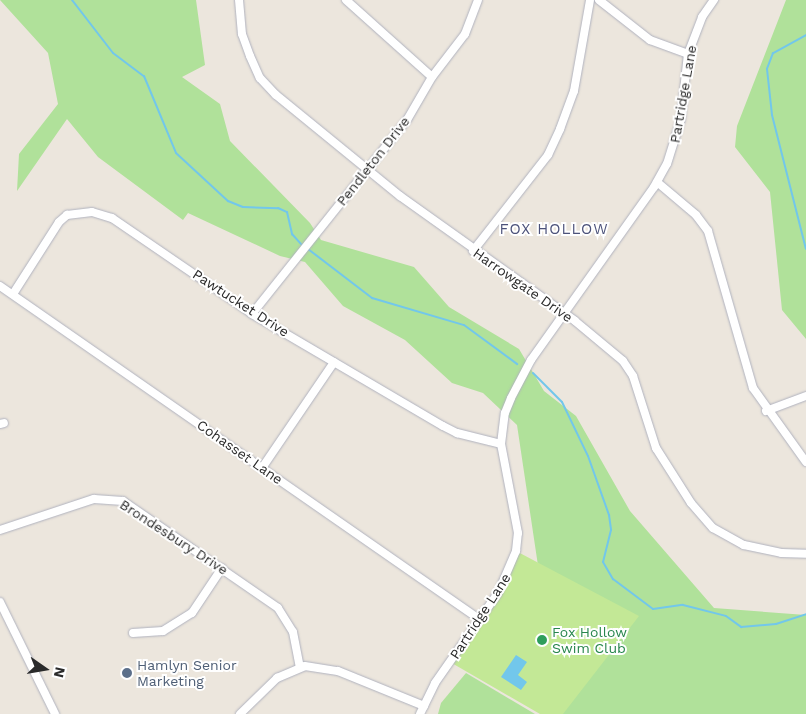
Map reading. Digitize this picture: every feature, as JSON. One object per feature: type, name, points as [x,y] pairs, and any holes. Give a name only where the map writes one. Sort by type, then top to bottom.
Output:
[{"type":"street","name":"Harrowgate Drive","points":[[239,0],[242,34],[260,78],[276,95],[473,251],[564,313],[614,351],[628,369],[640,394],[656,448],[691,503],[713,528],[744,545],[781,553],[806,554]]},
{"type":"street","points":[[346,0],[432,77]]},
{"type":"street","name":"Pendleton Drive","points":[[252,314],[407,120],[432,77],[465,34],[478,0]]},
{"type":"street","points":[[473,251],[548,155],[574,91],[590,0]]},
{"type":"street","points":[[599,0],[650,40],[688,54]]},
{"type":"street","name":"Partridge Lane","points":[[420,714],[435,683],[509,573],[516,551],[518,533],[501,444],[504,414],[531,360],[657,182],[675,145],[688,54],[702,18],[714,0]]},
{"type":"street","points":[[657,182],[696,215],[708,231],[753,388],[766,411],[806,462]]},
{"type":"street","name":"Pawtucket Drive","points":[[13,294],[59,222],[74,212],[92,212],[126,225],[252,314],[450,429],[501,444]]},
{"type":"street","name":"Cohasset Lane","points":[[0,286],[479,619]]},
{"type":"street","points":[[262,468],[334,362]]},
{"type":"street","points":[[766,411],[806,396]]},
{"type":"street","name":"Brondesbury Drive","points":[[0,530],[94,499],[116,498],[147,515],[267,598],[288,619],[300,667]]},
{"type":"street","points":[[134,633],[163,631],[192,613],[222,568]]},
{"type":"street","points":[[0,602],[56,714]]},
{"type":"street","points":[[240,714],[269,684],[300,667],[322,666],[424,706]]},
{"type":"green space","points":[[0,0],[196,0],[205,65],[182,77],[220,104],[230,141],[310,223],[321,240],[414,267],[449,307],[519,349],[544,391],[576,416],[630,511],[714,608],[806,615],[806,714],[542,714],[540,579],[517,425],[483,393],[452,383],[405,340],[343,306],[305,262],[280,256],[188,213],[183,220],[98,157],[67,119],[17,191],[19,154],[58,104],[48,53]]},
{"type":"green space","points":[[786,0],[806,0],[806,339],[782,310],[770,192],[735,147],[737,126]]},
{"type":"green space","name":"Fox Hollow Swim Club","points":[[516,551],[639,616],[563,714],[540,714],[450,662],[498,593]]},
{"type":"green space","points":[[466,673],[535,714],[438,714],[441,703]]},
{"type":"water","points":[[516,655],[527,662],[518,675],[527,682],[521,690],[501,677]]},
{"type":"waterway","points":[[72,0],[113,53],[144,76],[176,153],[228,201],[243,207],[278,208],[287,212],[292,234],[302,245]]},
{"type":"waterway","points":[[806,35],[773,53],[767,69],[772,115],[806,249]]},
{"type":"waterway","points":[[308,249],[372,298],[464,325],[517,364]]},
{"type":"waterway","points":[[533,373],[562,402],[588,456],[609,515],[611,530],[603,562],[613,579],[653,609],[683,605],[726,616],[741,627],[776,624],[806,614]]},
{"type":"place","name":"Fox Hollow Swim Club","points":[[542,640]]},
{"type":"place","name":"Hamlyn Senior Marketing","points":[[127,673]]},
{"type":"district","name":"FOX HOLLOW","points":[[554,230]]}]
